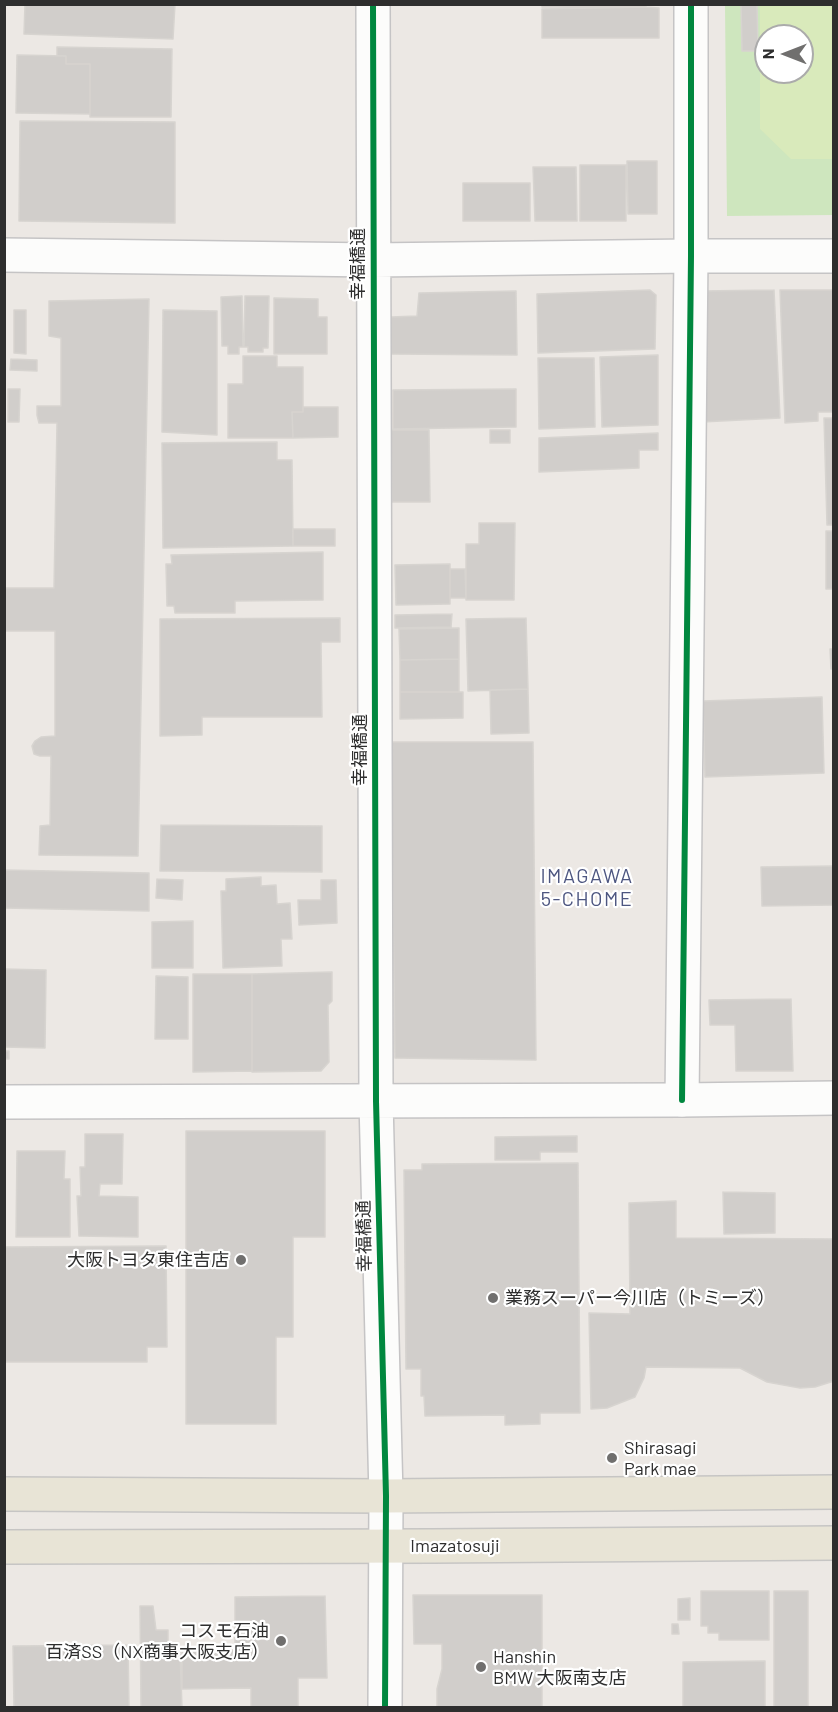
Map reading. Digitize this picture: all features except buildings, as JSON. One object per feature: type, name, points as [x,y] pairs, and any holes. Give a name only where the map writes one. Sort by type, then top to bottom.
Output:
[{"type":"main road","points":[[4,1494],[386,1496],[834,1492]]},
{"type":"main road","name":"Imazatosuji","points":[[4,1547],[834,1543]]},
{"type":"street","name":"幸福橋通","points":[[373,4],[376,1101],[387,1546]]},
{"type":"street","points":[[682,1100],[691,256],[691,4]]},
{"type":"street","points":[[4,255],[373,260],[834,256]]},
{"type":"street","points":[[4,1102],[834,1098]]},
{"type":"street","points":[[385,1707],[387,1546]]},
{"type":"green space","points":[[725,5],[833,5],[833,215],[727,216]]},
{"type":"green space","points":[[760,5],[833,5],[833,159],[791,159],[760,129],[760,84],[814,84],[814,24],[760,24]]},
{"type":"cycle path","points":[[373,4],[376,1101],[386,1496],[385,1708]]},
{"type":"cycle path","points":[[682,1100],[691,256],[691,4]]},
{"type":"place","name":"大阪トヨタ東住吉店","points":[[241,1260]]},
{"type":"place","name":"業務スーパー今川店（トミーズ）","points":[[493,1298]]},
{"type":"place","name":"Shirasagi Park mae","points":[[612,1458]]},
{"type":"place","name":"コスモ石油 百済SS（NX商事大阪支店）","points":[[281,1641]]},
{"type":"place","name":"Hanshin BMW 大阪南支店","points":[[481,1667]]},
{"type":"district","name":"IMAGAWA 5-CHOME","points":[[587,888]]}]
